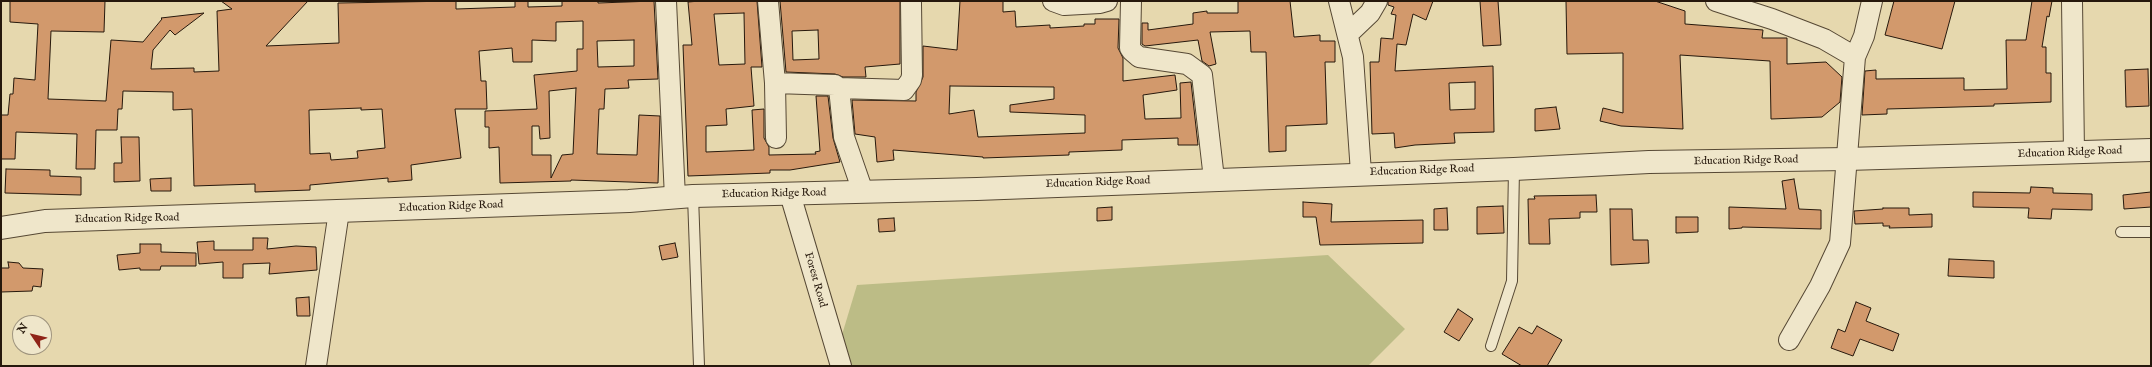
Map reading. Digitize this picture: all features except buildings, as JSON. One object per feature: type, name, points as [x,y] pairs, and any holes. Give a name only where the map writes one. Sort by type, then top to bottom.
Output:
[{"type":"street","points":[[666,1],[684,197]]},
{"type":"street","points":[[768,1],[775,83],[776,138]]},
{"type":"street","points":[[1053,1],[1064,4],[1100,3],[1107,1]]},
{"type":"street","points":[[1132,1],[1130,48],[1132,51],[1139,57],[1186,64],[1202,75],[1214,179]]},
{"type":"street","points":[[1339,1],[1348,34],[1352,57],[1361,173]]},
{"type":"street","points":[[1348,34],[1370,13],[1377,1]]},
{"type":"street","points":[[1716,1],[1809,33],[1855,57]]},
{"type":"street","points":[[1789,340],[1820,286],[1840,243],[1848,159],[1855,57],[1864,36],[1872,1]]},
{"type":"street","points":[[2072,1],[2074,153]]},
{"type":"street","points":[[775,83],[835,85],[839,88],[904,90],[911,80],[912,75],[911,3]]},
{"type":"street","points":[[839,88],[844,138],[863,192]]},
{"type":"street","name":"Education Ridge Road","points":[[1,228],[46,221],[628,201],[684,197],[863,192],[1361,173],[1514,169],[1656,161],[1848,159],[2151,150]]},
{"type":"street","name":"Forest Road","points":[[790,194],[841,366]]},
{"type":"street","points":[[316,366],[339,211]]},
{"type":"street","name":"Education Ridge Road","points":[[1,216],[30,217],[46,221]]},
{"type":"lane","points":[[1491,346],[1512,281],[1514,169]]},
{"type":"lane","points":[[684,197],[699,366]]},
{"type":"lane","points":[[2121,232],[2151,232]]},
{"type":"green space","points":[[1328,255],[1405,329],[1368,366],[844,366],[838,348],[857,285]]}]
